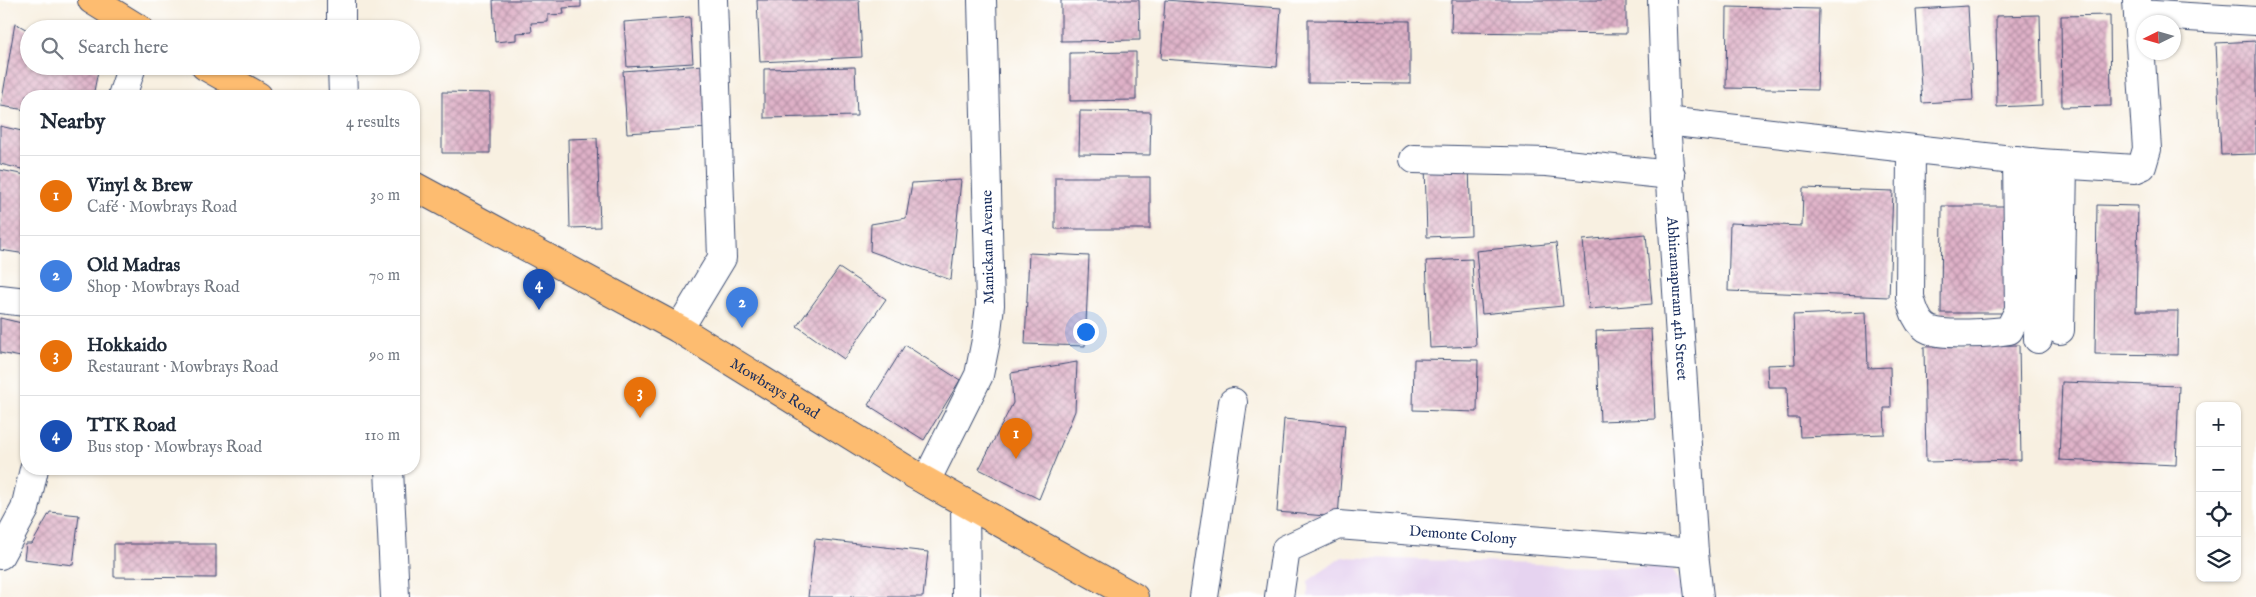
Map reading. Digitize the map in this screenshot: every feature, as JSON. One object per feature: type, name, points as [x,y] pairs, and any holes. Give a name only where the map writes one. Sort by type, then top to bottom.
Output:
[{"type":"main road","points":[[92,0],[124,20]]},
{"type":"main road","points":[[221,75],[247,90]]},
{"type":"main road","name":"Mowbrays Road","points":[[420,189],[679,329],[926,481],[1134,597]]},
{"type":"street","points":[[340,0],[341,20]]},
{"type":"street","points":[[679,329],[722,258],[713,0]]},
{"type":"street","name":"Manickam Avenue","points":[[926,481],[979,375],[986,340],[990,305],[982,0]]},
{"type":"street","name":"Abhiramapuram 4th Street","points":[[1662,0],[1666,122],[1671,175],[1694,553],[1699,597]]},
{"type":"street","points":[[1666,122],[2040,163],[2135,169],[2142,166],[2147,149],[2137,7],[2256,21]]},
{"type":"street","points":[[124,90],[129,75]]},
{"type":"street","points":[[342,75],[343,90]]},
{"type":"street","points":[[1911,150],[1910,297],[1913,312],[1922,324],[1930,330],[1987,334],[2009,330],[2013,324],[2019,310],[2040,163]]},
{"type":"street","points":[[1414,159],[1547,162],[1671,175]]},
{"type":"street","points":[[2040,163],[2049,334]]},
{"type":"street","points":[[0,299],[20,301]]},
{"type":"street","points":[[1204,597],[1233,402]]},
{"type":"street","points":[[0,555],[25,509],[33,475]]},
{"type":"street","points":[[389,475],[395,597]]},
{"type":"street","points":[[965,503],[966,597]]},
{"type":"street","name":"Demonte Colony","points":[[1278,597],[1286,549],[1338,525],[1694,553]]},
{"type":"shaded area","points":[[1342,557],[1673,569],[1689,597],[1308,597],[1308,581]]},
{"type":"building","points":[[493,0],[581,0],[581,7],[563,8],[564,14],[548,15],[548,22],[531,23],[532,32],[516,33],[516,40],[495,42]]},
{"type":"building","points":[[757,0],[859,0],[862,57],[760,62]]},
{"type":"building","points":[[1061,0],[1139,0],[1140,40],[1061,41]]},
{"type":"building","points":[[1165,0],[1281,8],[1277,67],[1161,59]]},
{"type":"building","points":[[1452,0],[1626,0],[1626,34],[1451,32]]},
{"type":"building","points":[[1968,6],[1973,100],[1922,103],[1916,9]]},
{"type":"building","points":[[1727,7],[1819,9],[1817,90],[1726,88]]},
{"type":"building","points":[[2040,15],[2042,105],[1997,107],[1996,16]]},
{"type":"building","points":[[2110,15],[2111,106],[2062,107],[2061,16]]},
{"type":"building","points":[[690,17],[693,63],[627,67],[624,22]]},
{"type":"building","points":[[1308,20],[1410,21],[1410,84],[1308,83]]},
{"type":"building","points":[[15,23],[20,26],[20,75],[97,75],[94,90],[20,90],[20,109],[1,106]]},
{"type":"building","points":[[2256,41],[2256,154],[2221,155],[2216,43]]},
{"type":"building","points":[[1136,52],[1136,100],[1070,101],[1070,53]]},
{"type":"building","points":[[703,65],[708,128],[627,133],[623,71]]},
{"type":"building","points":[[855,67],[857,116],[764,118],[764,69]]},
{"type":"building","points":[[442,92],[490,93],[490,153],[442,153]]},
{"type":"building","points":[[1080,111],[1151,112],[1150,155],[1079,154]]},
{"type":"building","points":[[0,126],[20,131],[20,169],[0,164]]},
{"type":"building","points":[[597,138],[600,227],[570,228],[568,139]]},
{"type":"building","points":[[1469,163],[1471,235],[1427,237],[1425,164]]},
{"type":"building","points":[[0,170],[20,174],[20,253],[0,250]]},
{"type":"building","points":[[1055,177],[1150,177],[1150,229],[1055,229]]},
{"type":"building","points":[[961,180],[951,280],[870,251],[871,224],[906,218],[912,183]]},
{"type":"building","points":[[1803,188],[1893,191],[1889,297],[1728,291],[1730,223],[1802,226]]},
{"type":"building","points":[[2097,205],[2138,206],[2136,311],[2178,311],[2177,355],[2095,354]]},
{"type":"building","points":[[1942,206],[2009,206],[2008,313],[1941,313]]},
{"type":"building","points":[[1646,234],[1652,304],[1589,309],[1583,240]]},
{"type":"building","points":[[1556,243],[1563,306],[1482,314],[1476,251]]},
{"type":"building","points":[[1029,253],[1089,256],[1085,346],[1025,344]]},
{"type":"building","points":[[1472,259],[1476,346],[1430,348],[1426,261]]},
{"type":"building","points":[[839,268],[886,299],[844,359],[797,326]]},
{"type":"building","points":[[1866,312],[1868,368],[1890,367],[1891,408],[1884,408],[1885,434],[1800,437],[1799,418],[1788,418],[1787,387],[1768,387],[1767,365],[1795,364],[1793,315]]},
{"type":"building","points":[[0,318],[20,323],[20,357],[0,353]]},
{"type":"building","points":[[1651,329],[1655,419],[1600,421],[1596,331]]},
{"type":"building","points":[[905,345],[960,380],[924,440],[868,405]]},
{"type":"building","points":[[2019,345],[2021,460],[1926,462],[1924,347]]},
{"type":"building","points":[[1414,359],[1478,360],[1477,412],[1413,410]]},
{"type":"building","points":[[1077,362],[1075,411],[1039,499],[979,469],[1013,403],[1011,373]]},
{"type":"building","points":[[2062,382],[2179,386],[2176,465],[2059,460]]},
{"type":"building","points":[[1284,419],[1345,425],[1338,517],[1277,512]]},
{"type":"building","points":[[50,512],[79,515],[73,565],[24,559],[26,544],[32,544]]},
{"type":"building","points":[[815,539],[928,552],[923,597],[808,597]]},
{"type":"building","points":[[114,544],[216,544],[216,578],[114,577]]},
{"type":"place","name":"TTK Road","points":[[539,310]]},
{"type":"place","name":"Old Madras","points":[[742,328]]},
{"type":"place","name":"Hokkaido","points":[[640,418]]},
{"type":"place","name":"Vinyl & Brew","points":[[1016,459]]}]
